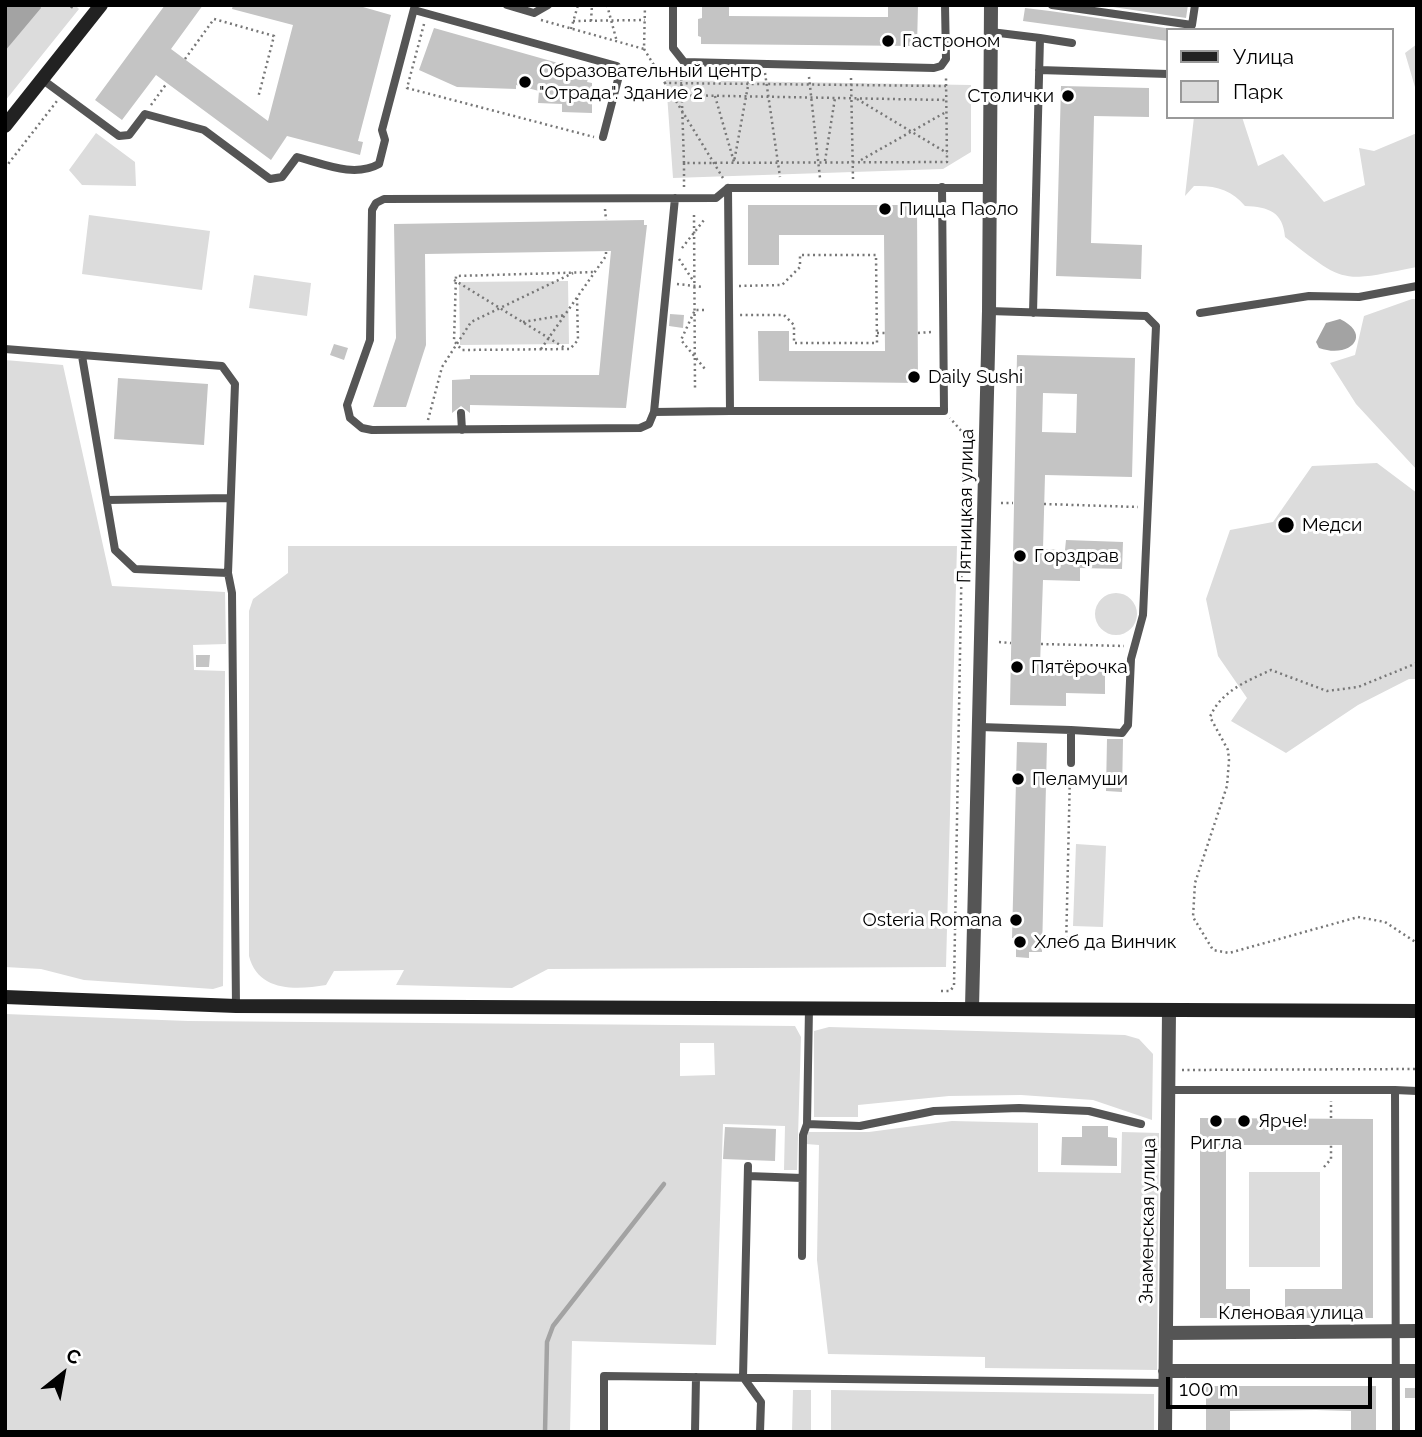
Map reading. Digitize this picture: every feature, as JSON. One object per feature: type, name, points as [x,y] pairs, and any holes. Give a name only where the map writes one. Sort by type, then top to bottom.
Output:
[{"type":"street","points":[[5,126],[101,5]]},
{"type":"street","name":"Пятницкая улица","points":[[972,1007],[989,311],[991,5]]},
{"type":"street","points":[[5,997],[236,1006],[1417,1010]]},
{"type":"street","name":"Знаменская улица","points":[[1165,1432],[1169,1011]]},
{"type":"street","name":"Кленовая улица","points":[[1166,1333],[1417,1331]]},
{"type":"street","points":[[1165,1377],[1417,1371]]},
{"type":"lane","points":[[507,5],[534,13],[548,5]]},
{"type":"lane","points":[[673,5],[673,48],[684,62],[808,67],[941,66],[946,59],[946,5]]},
{"type":"lane","points":[[1052,5],[1192,25],[1195,5]]},
{"type":"lane","points":[[43,80],[119,136],[129,135],[145,114],[204,130],[270,179],[282,177],[297,157],[349,170],[367,171],[379,164],[385,140],[382,130],[414,8],[617,66],[620,72],[603,136]]},
{"type":"lane","points":[[991,32],[1072,43]]},
{"type":"lane","points":[[1033,313],[1040,38]]},
{"type":"lane","points":[[1039,70],[1166,74]]},
{"type":"lane","points":[[654,412],[943,411],[942,187]]},
{"type":"lane","points":[[680,198],[667,283],[654,412],[649,424],[640,428],[372,430],[355,423],[347,411],[370,340],[372,210],[376,203],[384,199],[680,198],[716,198],[728,188],[990,188]]},
{"type":"lane","points":[[728,188],[730,411]]},
{"type":"lane","points":[[1200,313],[1309,296],[1359,297],[1417,286]]},
{"type":"lane","points":[[980,727],[1071,730],[1115,735],[1126,730],[1131,659],[1143,615],[1156,326],[1153,320],[1146,316],[989,311]]},
{"type":"lane","points":[[5,349],[222,366],[235,384],[228,573],[233,593],[236,1006]]},
{"type":"lane","points":[[82,356],[115,550],[135,569],[228,573]]},
{"type":"lane","points":[[461,413],[462,430]]},
{"type":"lane","points":[[107,500],[229,498]]},
{"type":"lane","points":[[1071,730],[1071,763]]},
{"type":"lane","points":[[802,1256],[803,1135],[807,1124],[809,1008]]},
{"type":"lane","points":[[1168,1090],[1417,1091]]},
{"type":"lane","points":[[1395,1090],[1396,1432]]},
{"type":"lane","points":[[807,1124],[860,1126],[934,1111],[1019,1108],[1089,1111],[1141,1124]]},
{"type":"lane","points":[[748,1166],[743,1377],[761,1402],[760,1432]]},
{"type":"lane","points":[[748,1176],[802,1178]]},
{"type":"lane","points":[[604,1432],[604,1376],[1165,1377]]},
{"type":"lane","points":[[695,1432],[696,1377]]},
{"type":"path","points":[[571,29],[578,5]]},
{"type":"path","points":[[591,21],[592,5]]},
{"type":"path","points":[[607,5],[617,42]]},
{"type":"path","points":[[645,5],[644,49],[728,188]]},
{"type":"path","points":[[533,18],[644,49]]},
{"type":"path","points":[[185,59],[214,19],[274,36],[258,98]]},
{"type":"path","points":[[573,21],[645,20]]},
{"type":"path","points":[[424,25],[407,88],[596,137],[603,136]]},
{"type":"path","points":[[680,198],[684,163],[681,83],[684,62]]},
{"type":"path","points":[[734,162],[752,66]]},
{"type":"path","points":[[764,66],[781,187]]},
{"type":"path","points":[[684,163],[947,162],[946,73],[941,66]]},
{"type":"path","points":[[808,67],[820,187]]},
{"type":"path","points":[[850,67],[853,98],[853,187]]},
{"type":"path","points":[[145,114],[167,83]]},
{"type":"path","points":[[665,83],[946,86]]},
{"type":"path","points":[[5,168],[62,94]]},
{"type":"path","points":[[673,95],[946,100]]},
{"type":"path","points":[[715,96],[734,162]]},
{"type":"path","points":[[825,162],[835,98]]},
{"type":"path","points":[[853,98],[947,153]]},
{"type":"path","points":[[858,162],[946,112]]},
{"type":"path","points":[[694,215],[695,388]]},
{"type":"path","points":[[694,284],[677,255],[704,220]]},
{"type":"path","points":[[541,349],[606,257],[606,251]]},
{"type":"path","points":[[729,286],[782,285],[800,267],[800,256],[876,255],[877,343],[794,343],[794,326],[783,315],[729,315]]},
{"type":"path","points":[[429,430],[428,415],[442,367],[471,322],[575,272]]},
{"type":"path","points":[[456,346],[454,280],[461,273],[595,272]]},
{"type":"path","points":[[454,280],[567,349]]},
{"type":"path","points":[[667,283],[704,287]]},
{"type":"path","points":[[456,346],[462,350],[567,349],[575,346],[578,340],[577,298]]},
{"type":"path","points":[[695,310],[704,310]]},
{"type":"path","points":[[695,310],[681,340],[705,369]]},
{"type":"path","points":[[523,322],[565,315]]},
{"type":"path","points":[[918,333],[943,332]]},
{"type":"path","points":[[877,333],[885,333]]},
{"type":"path","points":[[941,990],[950,991],[954,986],[964,434],[943,411]]},
{"type":"path","points":[[1001,503],[1013,503]]},
{"type":"path","points":[[1044,504],[1148,507]]},
{"type":"path","points":[[999,642],[1011,643]]},
{"type":"path","points":[[1041,644],[1135,646]]},
{"type":"path","points":[[1417,663],[1358,687],[1327,691],[1271,670],[1231,689],[1214,707],[1210,716],[1228,750],[1227,786],[1195,883],[1193,917],[1213,950],[1229,953],[1358,917],[1385,922],[1417,943]]},
{"type":"path","points":[[1066,949],[1071,763]]},
{"type":"path","points":[[1186,1070],[1417,1069]]},
{"type":"path","points":[[1331,1091],[1331,1118]]},
{"type":"path","points":[[1324,1167],[1331,1159],[1331,1145]]},
{"type":"green space","points":[[40,5],[75,5],[79,9],[5,101],[5,51]]},
{"type":"green space","points":[[1417,44],[1417,94],[1405,53]]},
{"type":"green space","points":[[666,80],[971,85],[971,152],[943,169],[673,178]]},
{"type":"green space","points":[[1194,119],[1243,119],[1258,166],[1283,154],[1324,202],[1365,185],[1359,148],[1374,151],[1417,133],[1417,267],[1358,277],[1345,276],[1321,264],[1285,237],[1281,222],[1273,212],[1245,206],[1229,192],[1209,186],[1194,186],[1185,196]]},
{"type":"green space","points":[[96,133],[135,162],[136,186],[82,185],[69,170]]},
{"type":"green space","points":[[89,215],[210,231],[202,290],[82,274]]},
{"type":"green space","points":[[254,275],[311,283],[307,316],[249,308]]},
{"type":"green space","points":[[568,281],[569,344],[460,345],[459,282]]},
{"type":"green space","points":[[1417,299],[1417,470],[1356,404],[1330,363],[1355,355],[1364,316]]},
{"type":"green space","points":[[5,360],[63,365],[112,586],[225,592],[226,644],[193,645],[194,670],[225,671],[223,986],[213,989],[84,980],[41,969],[5,967]]},
{"type":"green space","points":[[1377,463],[1417,493],[1417,679],[1409,679],[1358,705],[1286,753],[1231,721],[1247,698],[1218,656],[1206,599],[1230,530],[1273,522],[1312,466]]},
{"type":"green space","points":[[288,546],[957,546],[946,967],[548,969],[512,988],[396,985],[404,970],[334,971],[326,985],[303,988],[269,982],[254,968],[249,956],[249,611],[253,599],[288,573]]},
{"type":"green space","points":[[1116,593],[1131,599],[1137,614],[1131,629],[1116,635],[1101,629],[1095,614],[1101,599]]},
{"type":"green space","points":[[1076,844],[1106,846],[1103,927],[1073,926]]},
{"type":"green space","points":[[5,1014],[188,1021],[795,1026],[801,1037],[797,1170],[784,1170],[785,1126],[723,1124],[716,1345],[572,1341],[570,1432],[5,1432]],"holes":[[[680,1043],[714,1043],[715,1075],[680,1076]]]},
{"type":"green space","points":[[829,1027],[1125,1035],[1139,1039],[1153,1054],[1152,1120],[1093,1100],[1021,1095],[949,1096],[858,1105],[858,1117],[814,1117],[814,1031]]},
{"type":"green space","points":[[952,1121],[1038,1123],[1038,1172],[1121,1173],[1122,1132],[1159,1133],[1157,1370],[985,1368],[985,1357],[828,1354],[817,1260],[819,1145],[806,1144],[807,1132],[869,1132]]},
{"type":"green space","points":[[1249,1172],[1320,1172],[1320,1267],[1249,1267]]},
{"type":"green space","points":[[793,1390],[811,1390],[811,1432],[792,1432]]},
{"type":"green space","points":[[831,1390],[1154,1394],[1154,1432],[831,1432]]},
{"type":"shaded area","points":[[5,5],[40,5],[41,8],[5,51]]},
{"type":"shaded area","points":[[1340,319],[1355,332],[1354,344],[1340,350],[1319,348],[1316,342],[1326,323]]},
{"type":"building","points":[[165,5],[203,5],[171,49],[268,121],[293,25],[232,9],[233,5],[356,5],[391,15],[358,141],[363,142],[360,155],[287,136],[271,160],[156,75],[122,120],[95,100]]},
{"type":"building","points":[[702,5],[729,5],[729,16],[888,17],[888,5],[918,5],[917,46],[701,44],[698,19],[702,18]]},
{"type":"building","points":[[1100,5],[1188,5],[1186,18]]},
{"type":"building","points":[[1025,8],[1050,11],[1166,28],[1166,41],[1023,21]]},
{"type":"building","points":[[434,28],[590,72],[587,82],[592,83],[592,113],[562,112],[562,104],[538,103],[539,91],[516,85],[516,89],[457,87],[419,70]]},
{"type":"building","points":[[1061,86],[1149,88],[1149,117],[1094,116],[1091,243],[1142,245],[1141,279],[1056,276]]},
{"type":"building","points":[[748,205],[917,205],[918,383],[759,381],[758,331],[789,331],[789,351],[885,351],[884,235],[779,235],[779,265],[748,265]]},
{"type":"building","points":[[644,220],[644,225],[647,225],[626,408],[470,405],[470,413],[461,406],[452,413],[452,380],[470,379],[470,375],[599,375],[611,251],[425,254],[426,345],[406,407],[373,407],[396,338],[394,224]]},
{"type":"building","points":[[670,314],[684,315],[683,328],[669,326]]},
{"type":"building","points":[[334,344],[348,348],[344,360],[330,355]]},
{"type":"building","points":[[1017,355],[1135,358],[1132,477],[1045,475],[1043,549],[1065,550],[1066,540],[1123,542],[1122,569],[1080,568],[1080,581],[1043,580],[1040,665],[1105,666],[1105,694],[1066,693],[1066,706],[1010,705]],"holes":[[[1043,393],[1077,394],[1076,433],[1042,432]]]},
{"type":"building","points":[[118,378],[208,384],[204,445],[114,439]]},
{"type":"building","points":[[196,655],[210,655],[209,667],[196,667]]},
{"type":"building","points":[[1107,739],[1123,739],[1122,792],[1106,791]]},
{"type":"building","points":[[1017,742],[1047,743],[1042,952],[1029,952],[1029,958],[1016,957],[1016,938],[1012,938]]},
{"type":"building","points":[[1200,1118],[1373,1119],[1373,1318],[1285,1318],[1285,1289],[1342,1289],[1342,1145],[1226,1145],[1226,1289],[1250,1289],[1250,1318],[1200,1318]]},
{"type":"building","points":[[1082,1126],[1108,1126],[1108,1137],[1117,1138],[1117,1166],[1061,1165],[1062,1137],[1082,1137]]},
{"type":"building","points":[[725,1127],[776,1129],[775,1161],[723,1159]]},
{"type":"building","points":[[1206,1386],[1376,1386],[1376,1432],[1351,1432],[1351,1411],[1316,1410],[1230,1411],[1230,1432],[1206,1432]]},
{"type":"building","points":[[1405,1388],[1416,1388],[1416,1398],[1405,1398]]},
{"type":"waterway","points":[[545,1432],[547,1342],[553,1326],[664,1184]]},
{"type":"place","name":"Гастроном","points":[[888,41]]},
{"type":"place","name":"Образовательный центр \"Отрада\". Здание 2","points":[[525,82]]},
{"type":"place","name":"Столички","points":[[1068,96]]},
{"type":"place","name":"Пицца Паоло","points":[[885,209]]},
{"type":"place","name":"Daily Sushi","points":[[914,377]]},
{"type":"place","name":"Медси","points":[[1286,525]]},
{"type":"place","name":"Горздрав","points":[[1020,556]]},
{"type":"place","name":"Пятёрочка","points":[[1017,667]]},
{"type":"place","name":"Пеламуши","points":[[1018,779]]},
{"type":"place","name":"Osteria Romana","points":[[1016,920]]},
{"type":"place","name":"Хлеб да Винчик","points":[[1020,942]]},
{"type":"place","name":"Ригла","points":[[1216,1121]]},
{"type":"place","name":"Ярче!","points":[[1244,1121]]}]
